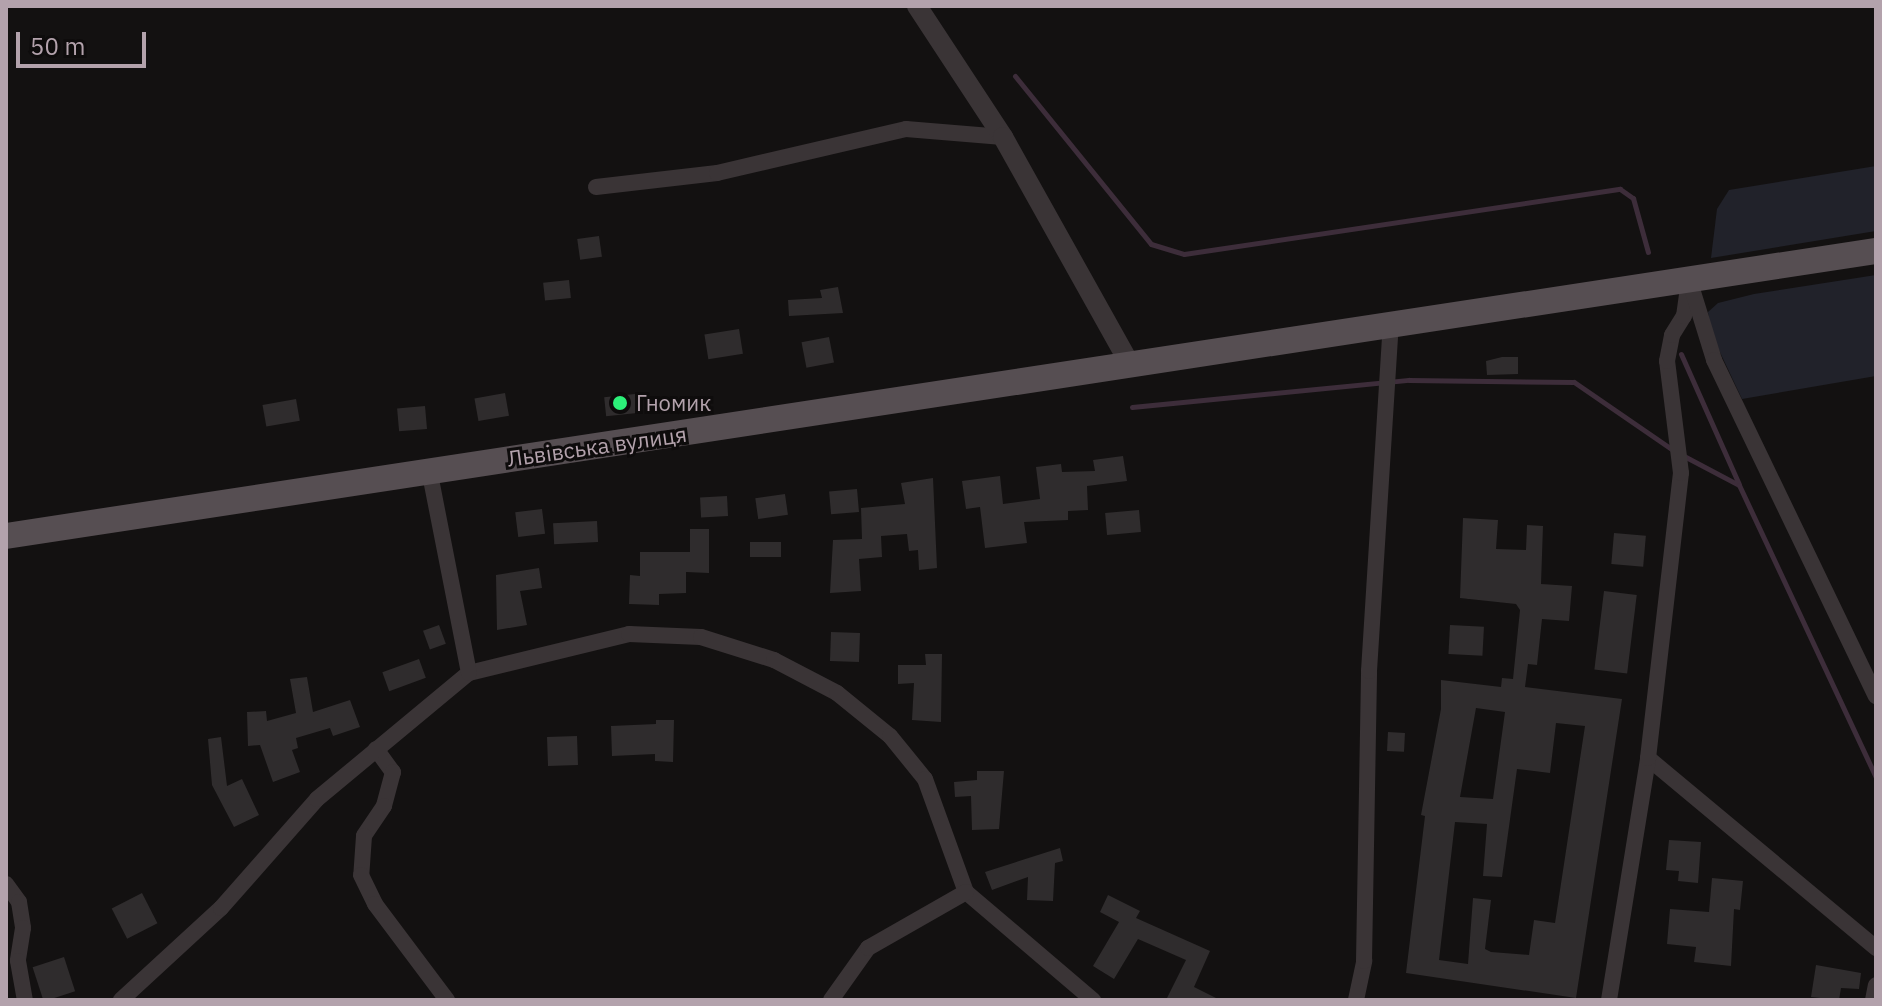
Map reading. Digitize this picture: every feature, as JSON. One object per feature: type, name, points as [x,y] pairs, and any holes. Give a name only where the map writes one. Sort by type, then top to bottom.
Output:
[{"type":"main road","name":"Львівська вулиця","points":[[6,536],[429,470],[904,403],[1128,361],[1329,334],[1876,251]]},
{"type":"street","points":[[917,6],[1003,137],[1128,361]]},
{"type":"street","points":[[596,187],[717,173],[906,129],[1003,137]]},
{"type":"street","points":[[1609,1000],[1648,758],[1681,473],[1667,361],[1672,335],[1684,316],[1689,279]]},
{"type":"street","points":[[1689,279],[1714,360],[1876,696]]},
{"type":"street","points":[[1356,1000],[1364,961],[1369,671],[1391,324]]},
{"type":"street","points":[[429,470],[469,673]]},
{"type":"street","points":[[121,1000],[221,908],[317,799],[469,673],[629,634],[701,637],[774,660],[837,693],[890,736],[925,779],[966,892],[1093,1000]]},
{"type":"street","points":[[376,749],[393,772],[384,806],[364,836],[361,875],[375,904],[447,1000]]},
{"type":"street","points":[[1648,758],[1876,948]]},
{"type":"street","points":[[6,884],[19,902],[23,928],[18,961],[25,1000]]},
{"type":"street","points":[[831,1000],[868,948],[966,892]]},
{"type":"street","points":[[1873,1000],[1876,985]]},
{"type":"shaded area","points":[[1876,166],[1876,231],[1711,258],[1717,209],[1729,190]]},
{"type":"shaded area","points":[[1876,275],[1876,376],[1742,399],[1711,333],[1708,312],[1718,303],[1754,294]]},
{"type":"building","points":[[599,236],[602,257],[580,260],[577,239]]},
{"type":"building","points":[[569,280],[571,298],[545,301],[543,283]]},
{"type":"building","points":[[838,287],[843,313],[789,316],[788,300],[822,298],[820,290]]},
{"type":"building","points":[[739,329],[743,354],[708,359],[704,334]]},
{"type":"building","points":[[829,337],[834,363],[806,368],[802,342]]},
{"type":"building","points":[[1518,357],[1518,374],[1487,375],[1486,361]]},
{"type":"building","points":[[505,393],[509,416],[478,421],[474,398]]},
{"type":"building","points":[[635,394],[637,413],[606,416],[604,397]]},
{"type":"building","points":[[296,399],[300,421],[266,427],[263,405]]},
{"type":"building","points":[[425,406],[427,429],[399,431],[397,408]]},
{"type":"building","points":[[1123,456],[1127,481],[1087,486],[1088,510],[1068,511],[1068,520],[1024,522],[1027,543],[985,548],[980,507],[966,509],[962,481],[1000,476],[1003,504],[1040,499],[1036,467],[1061,464],[1062,472],[1095,471],[1093,460]]},
{"type":"building","points":[[933,478],[937,568],[919,570],[918,550],[909,551],[907,534],[881,536],[882,557],[859,559],[861,591],[830,593],[833,540],[862,539],[861,508],[905,504],[901,483]]},
{"type":"building","points":[[857,489],[859,512],[831,514],[829,491]]},
{"type":"building","points":[[785,494],[788,515],[758,519],[755,498]]},
{"type":"building","points":[[727,496],[728,516],[701,517],[700,497]]},
{"type":"building","points":[[542,509],[545,534],[518,537],[515,512]]},
{"type":"building","points":[[1139,510],[1141,532],[1107,535],[1105,513]]},
{"type":"building","points":[[1463,518],[1498,520],[1496,549],[1526,550],[1527,525],[1543,526],[1541,584],[1572,586],[1569,621],[1542,619],[1537,665],[1528,664],[1525,687],[1622,699],[1576,998],[1406,973],[1425,816],[1421,815],[1441,709],[1441,680],[1501,687],[1502,678],[1513,679],[1520,610],[1516,604],[1460,598]],"holes":[[[1476,708],[1505,712],[1493,799],[1460,797]],[[1556,723],[1585,726],[1555,923],[1534,920],[1529,955],[1491,952],[1485,949],[1491,900],[1473,898],[1468,964],[1439,960],[1455,822],[1487,824],[1483,876],[1502,877],[1517,769],[1550,773]]]},
{"type":"building","points":[[597,521],[598,542],[554,544],[553,523]]},
{"type":"building","points":[[690,529],[709,529],[709,573],[686,572],[686,593],[659,594],[659,605],[629,604],[630,575],[640,576],[640,552],[690,552]]},
{"type":"building","points":[[1614,533],[1646,536],[1643,567],[1611,564]]},
{"type":"building","points":[[750,542],[781,542],[781,557],[750,557]]},
{"type":"building","points":[[539,568],[542,588],[520,591],[527,625],[497,630],[496,575]]},
{"type":"building","points":[[1604,591],[1637,595],[1627,673],[1594,669]]},
{"type":"building","points":[[439,625],[446,644],[430,650],[423,631]]},
{"type":"building","points":[[1450,625],[1484,627],[1482,656],[1448,654]]},
{"type":"building","points":[[831,632],[860,633],[859,662],[830,661]]},
{"type":"building","points":[[925,654],[942,654],[941,722],[912,720],[914,683],[898,684],[898,665],[926,665]]},
{"type":"building","points":[[419,659],[426,678],[389,691],[382,672]]},
{"type":"building","points":[[307,677],[313,712],[350,700],[360,727],[333,736],[330,728],[296,738],[298,748],[292,750],[300,772],[273,782],[260,745],[248,746],[247,712],[266,711],[267,721],[296,713],[290,679]]},
{"type":"building","points":[[656,720],[674,720],[673,762],[655,761],[655,754],[612,756],[611,726],[656,724]]},
{"type":"building","points":[[1388,732],[1405,733],[1404,752],[1387,751]]},
{"type":"building","points":[[577,736],[578,765],[548,766],[547,737]]},
{"type":"building","points":[[221,737],[227,786],[242,779],[259,815],[234,827],[212,785],[208,739]]},
{"type":"building","points":[[977,771],[1004,771],[999,829],[972,830],[971,796],[955,797],[954,782],[977,780]]},
{"type":"building","points":[[1669,840],[1701,842],[1698,883],[1678,881],[1679,871],[1666,870]]},
{"type":"building","points":[[1060,848],[1063,861],[1055,863],[1053,901],[1027,900],[1028,877],[992,890],[985,872]]},
{"type":"building","points":[[1712,878],[1743,881],[1740,910],[1734,909],[1731,966],[1694,962],[1696,947],[1667,944],[1670,909],[1709,912]]},
{"type":"building","points":[[142,893],[157,923],[127,939],[112,908]]},
{"type":"building","points":[[1108,895],[1140,911],[1136,918],[1210,951],[1194,987],[1220,1000],[1166,1000],[1186,960],[1138,939],[1114,979],[1093,966],[1119,922],[1100,912]]},
{"type":"building","points":[[64,957],[75,991],[43,1000],[33,967]]},
{"type":"building","points":[[1816,965],[1861,973],[1859,989],[1841,988],[1839,1000],[1811,997]]},
{"type":"waterway","points":[[1015,76],[1151,244],[1184,254],[1620,189],[1633,198],[1648,252]]},
{"type":"waterway","points":[[1681,354],[1739,484]]},
{"type":"waterway","points":[[1132,407],[1409,380],[1574,382],[1673,450]]},
{"type":"waterway","points":[[1682,455],[1739,485],[1876,777]]},
{"type":"place","name":"Гномик","points":[[620,403]]}]
